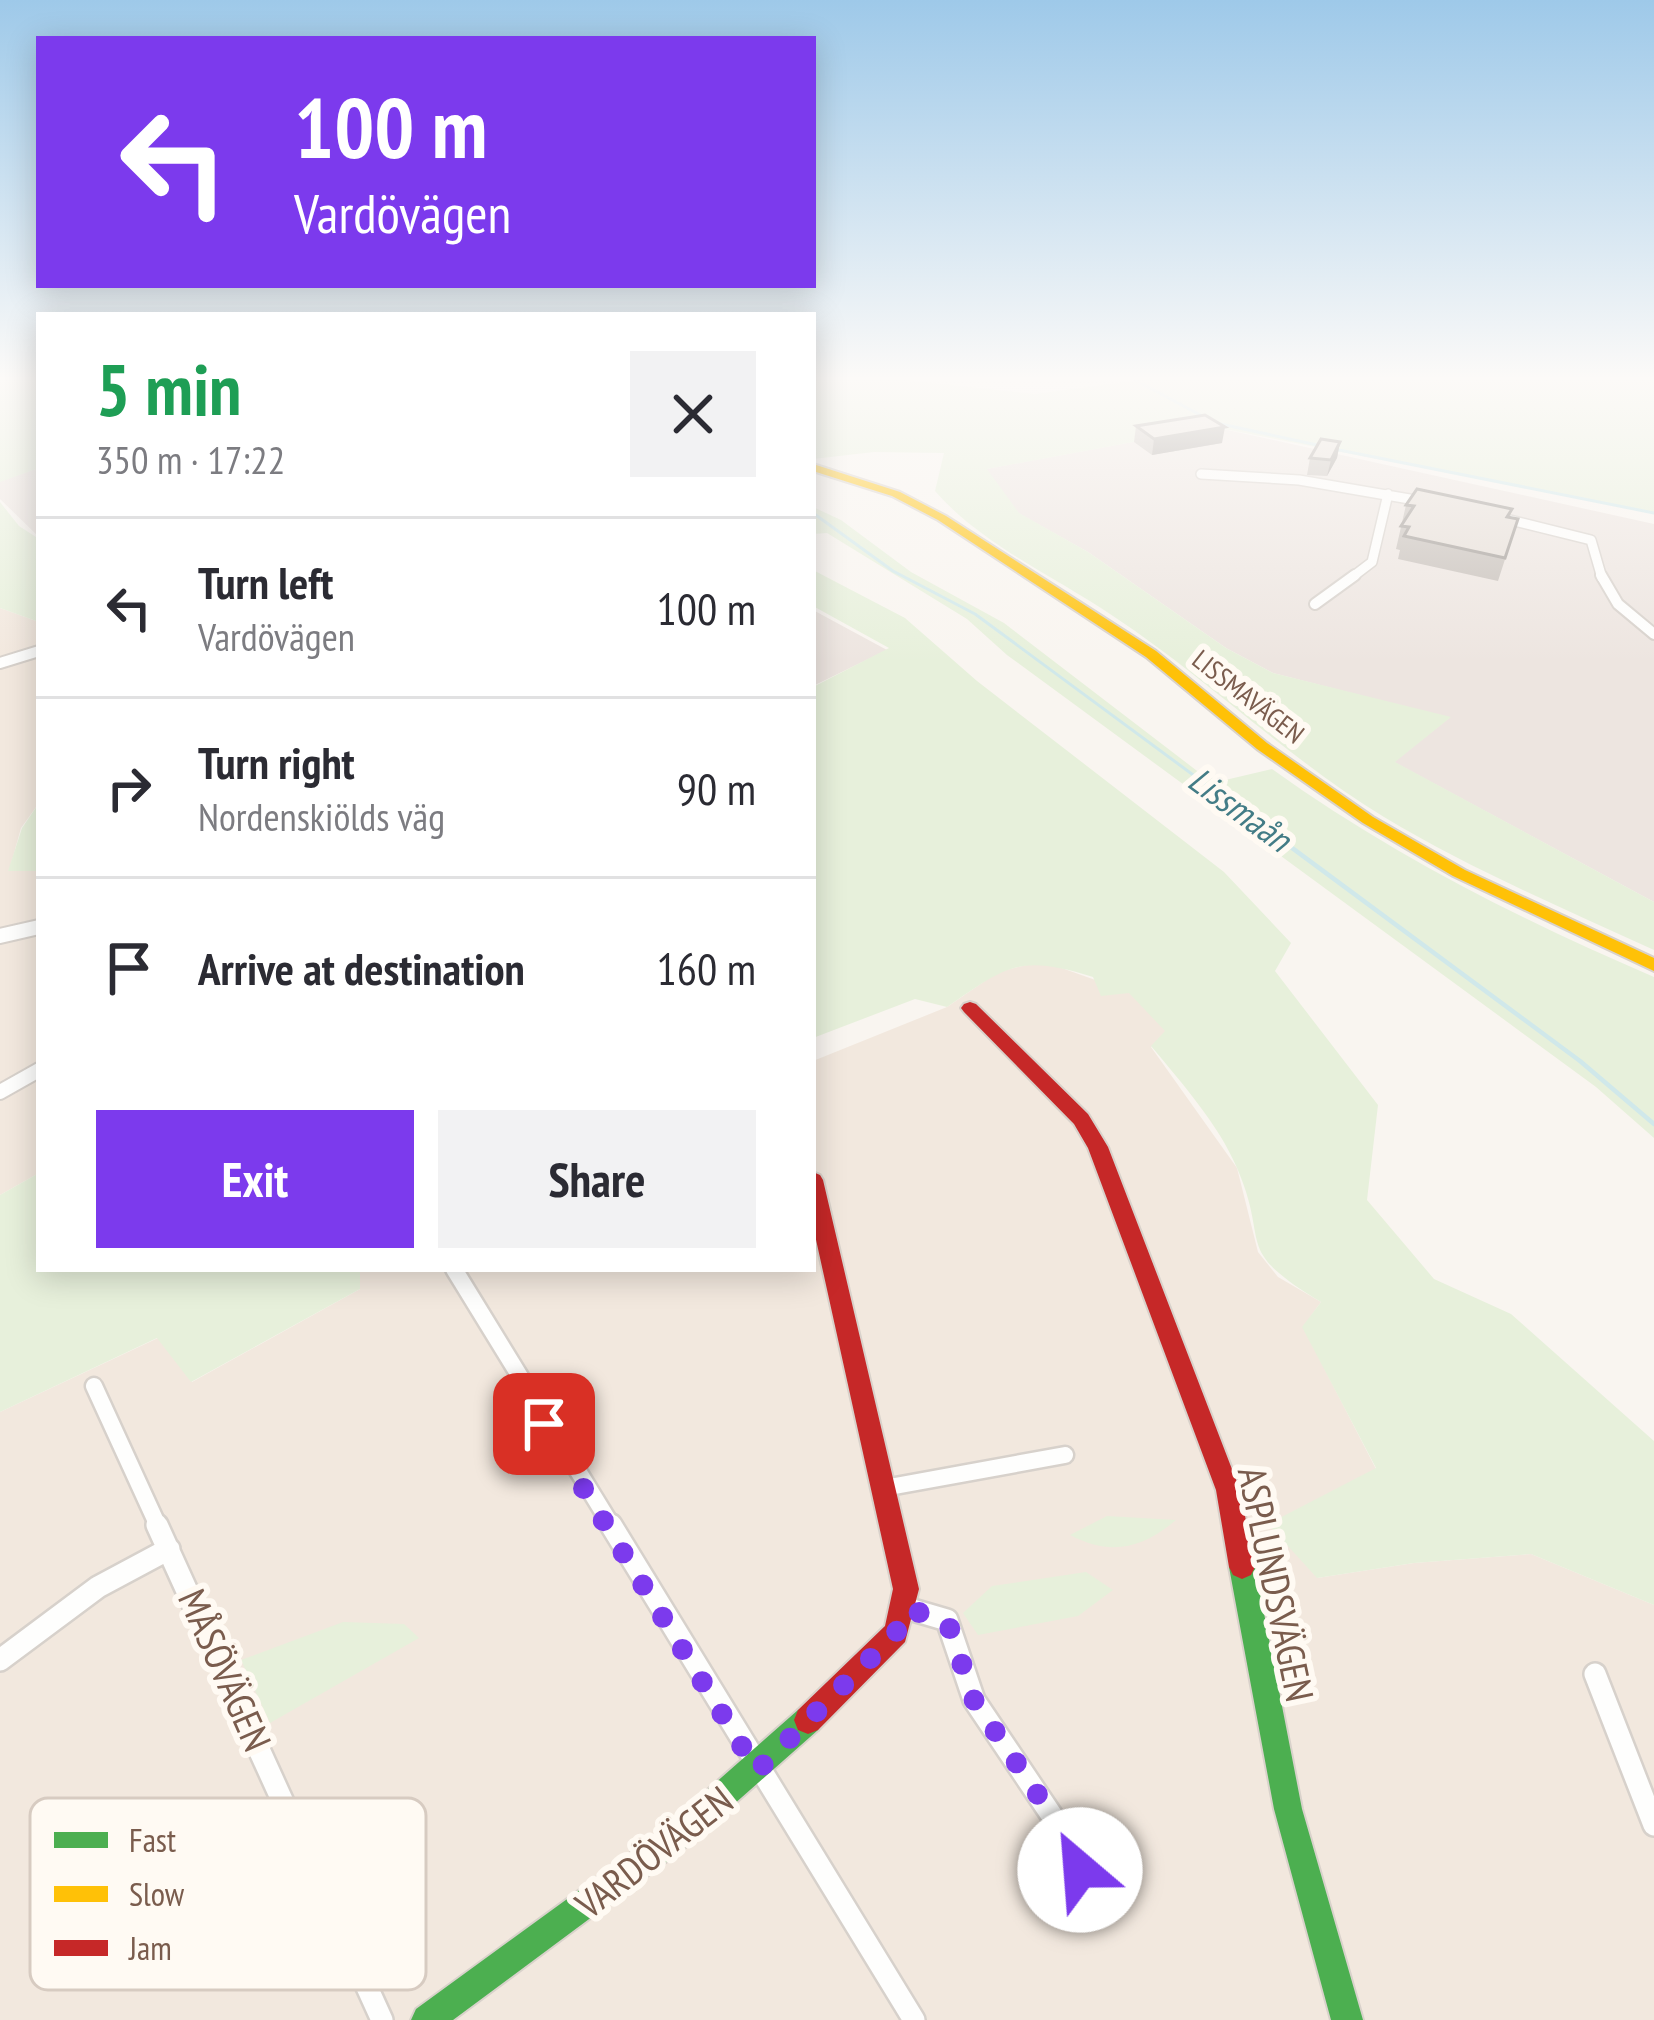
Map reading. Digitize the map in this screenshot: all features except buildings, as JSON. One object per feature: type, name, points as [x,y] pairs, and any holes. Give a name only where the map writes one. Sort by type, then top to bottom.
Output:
[{"type":"street","name":"LISSMAVÄGEN","points":[[838,474],[896,494],[942,518],[1151,654],[1262,746],[1368,820],[1459,873],[1654,965]]},
{"type":"street","points":[[1205,474],[1299,480],[1434,503]]},
{"type":"street","points":[[1315,604],[1372,562],[1388,494]]},
{"type":"street","points":[[1489,515],[1591,540],[1596,574],[1607,592],[1654,634]]},
{"type":"street","points":[[0,663],[36,652]]},
{"type":"street","points":[[0,936],[36,928]]},
{"type":"street","name":"ASPLUNDSVÄGEN","points":[[970,1008],[1090,1132],[1221,1470],[1288,1809],[1347,2020]]},
{"type":"street","points":[[0,1092],[36,1072]]},
{"type":"street","points":[[816,1193],[884,1488],[906,1609],[947,1620],[974,1700],[1075,1850],[1080,1870]]},
{"type":"street","points":[[456,1272],[757,1771],[914,2020]]},
{"type":"street","name":"MÅSÖVÄGEN","points":[[94,1386],[282,1798]]},
{"type":"street","points":[[884,1488],[1065,1455]]},
{"type":"street","points":[[0,1660],[98,1588],[169,1549]]},
{"type":"street","name":"VARDÖVÄGEN","points":[[427,2020],[597,1899],[757,1771],[896,1633],[906,1609]]},
{"type":"street","points":[[1595,1674],[1654,1825]]},
{"type":"street","name":"MÅSÖVÄGEN","points":[[368,1990],[382,2020]]},
{"type":"shaded area","points":[[36,474],[36,534],[0,499],[0,481]]},
{"type":"shaded area","points":[[990,474],[1428,474],[1654,524],[1654,902],[1394,762],[1449,718],[1273,673],[1226,648],[1088,552],[1018,513]]},
{"type":"shaded area","points":[[0,608],[36,621],[36,807],[21,828],[9,871],[36,871],[36,1175],[0,1195]]},
{"type":"shaded area","points":[[816,612],[887,650],[816,685]]},
{"type":"shaded area","points":[[1042,961],[1129,992],[1166,1031],[1151,1047],[1237,1168],[1258,1252],[1278,1277],[1321,1302],[1303,1327],[1376,1469],[1317,1578],[1414,1563],[1531,1554],[1654,1605],[1654,2020],[0,2020],[0,1412],[158,1338],[192,1382],[360,1289],[360,1272],[816,1272],[816,1060],[947,1007],[998,972]]},
{"type":"green space","points":[[939,474],[991,474],[1019,513],[1088,552],[1226,648],[1273,673],[1451,717],[1395,762],[1654,902],[1654,950],[1450,854],[1384,817],[1280,744],[1148,640],[974,528],[935,491]]},
{"type":"green space","points":[[1456,474],[1654,474],[1654,513]]},
{"type":"green space","points":[[0,502],[19,526],[36,537],[36,621],[0,608]]},
{"type":"green space","points":[[816,508],[841,520],[911,572],[1004,623],[1205,777],[1221,781],[1272,769],[1363,830],[1457,884],[1654,977],[1654,1138],[1596,1087],[1007,655],[967,619],[827,533],[816,534]]},
{"type":"green space","points":[[816,572],[905,618],[977,681],[1224,872],[1291,943],[1275,971],[1378,1105],[1367,1200],[1434,1279],[1511,1314],[1654,1441],[1654,1605],[1531,1554],[1414,1563],[1317,1578],[1268,1524],[1376,1468],[1302,1327],[1321,1302],[1264,1256],[1247,1194],[1229,1152],[1151,1046],[1165,1031],[1129,993],[1101,996],[1093,977],[1031,965],[985,981],[947,1007],[915,999],[816,1037],[816,685],[889,648],[816,608]]},
{"type":"green space","points":[[36,807],[36,871],[8,871],[22,828]]},
{"type":"green space","points":[[36,1175],[36,1272],[360,1272],[360,1289],[191,1382],[157,1338],[0,1412],[0,1195]]},
{"type":"green space","points":[[1107,1516],[1176,1520],[1151,1538],[1125,1546],[1099,1546],[1070,1535]]},
{"type":"green space","points":[[1086,1572],[1113,1590],[1078,1616],[978,1635],[963,1613],[992,1586]]},
{"type":"green space","points":[[343,1622],[404,1624],[419,1638],[270,1723],[241,1660]]},
{"type":"waterway","points":[[1460,474],[1654,513]]},
{"type":"waterway","name":"Lissmaån","points":[[816,515],[893,571],[975,614],[1261,825]]},
{"type":"waterway","name":"Lissmaån","points":[[1257,822],[1580,1061],[1654,1124]]},
{"type":"traffic: fast","points":[[1242,1567],[1288,1809],[1347,2020]]},
{"type":"traffic: fast","points":[[427,2020],[672,1840],[808,1720]]},
{"type":"traffic: slow","points":[[835,474],[896,494],[942,518],[1151,654],[1262,746],[1368,820],[1459,873],[1654,965]]},
{"type":"traffic: jam","points":[[970,1008],[1081,1119],[1098,1147],[1228,1490],[1242,1567]]},
{"type":"traffic: jam","points":[[808,1720],[896,1633],[906,1589],[816,1193]]},
{"type":"route","points":[[544,1424],[757,1771],[896,1633],[906,1609],[931,1612],[947,1620],[957,1637],[974,1700],[1075,1850],[1080,1870]]}]
